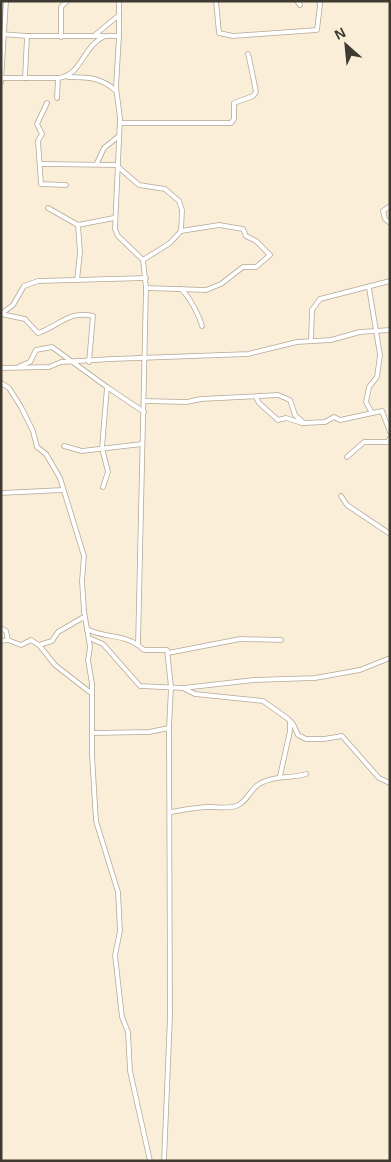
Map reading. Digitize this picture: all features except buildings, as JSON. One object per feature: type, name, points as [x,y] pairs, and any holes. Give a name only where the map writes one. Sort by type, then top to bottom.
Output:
[{"type":"street","points":[[1,82],[6,1]]},
{"type":"street","points":[[61,37],[61,7],[67,1]]},
{"type":"street","points":[[120,1],[116,90],[120,123],[114,218],[118,236],[143,260],[146,278],[138,645]]},
{"type":"street","points":[[216,1],[219,33],[233,36],[317,30],[321,2]]},
{"type":"street","points":[[95,35],[119,15]]},
{"type":"street","points":[[3,34],[61,37],[119,36]]},
{"type":"street","points":[[25,78],[26,36]]},
{"type":"street","points":[[68,77],[75,72],[90,46],[103,36]]},
{"type":"street","points":[[120,123],[231,123],[234,119],[234,103],[253,96],[256,92],[250,74],[250,58],[248,54]]},
{"type":"street","points":[[2,78],[99,78],[116,90]]},
{"type":"street","points":[[58,78],[58,98]]},
{"type":"street","points":[[47,104],[37,124],[42,134],[38,141],[38,158],[41,164],[39,172],[42,184],[66,185]]},
{"type":"street","points":[[96,163],[104,148],[113,138],[118,136]]},
{"type":"street","points":[[41,164],[96,163],[116,165],[139,185],[164,189],[179,201],[182,210],[181,231]]},
{"type":"street","points":[[390,206],[385,208],[383,215],[390,222]]},
{"type":"street","points":[[48,208],[78,224],[114,218]]},
{"type":"street","points":[[77,280],[80,253],[78,224]]},
{"type":"street","points":[[143,260],[170,243],[181,231],[219,225],[243,229],[246,236],[256,241],[270,255],[256,267],[243,267],[221,284],[206,290],[146,288]]},
{"type":"street","points":[[1,314],[13,305],[24,286],[38,281],[146,278]]},
{"type":"street","points":[[382,285],[390,281]]},
{"type":"street","points":[[311,340],[312,310],[320,299],[325,296],[390,285]]},
{"type":"street","points":[[369,288],[380,355],[377,377],[369,387],[366,402],[372,413]]},
{"type":"street","points":[[181,289],[188,294],[193,309],[199,313],[202,326]]},
{"type":"street","points":[[1,314],[25,319],[38,333],[52,329],[64,320],[80,313],[93,316],[90,362]]},
{"type":"street","points":[[1,368],[49,366],[61,362],[248,354],[297,342],[331,340],[360,332],[390,330]]},
{"type":"street","points":[[17,367],[30,362],[36,350],[52,347],[144,412]]},
{"type":"street","points":[[1,384],[9,388],[21,407],[33,431],[37,446],[50,460],[60,478],[84,556],[82,581],[86,629],[89,638],[88,660],[92,684],[96,820],[119,901],[120,931],[115,956],[122,1017],[128,1032],[130,1071],[150,1161]]},
{"type":"street","points":[[103,487],[108,472],[102,448],[107,387]]},
{"type":"street","points":[[144,401],[187,402],[201,399],[256,397],[273,394],[287,397],[295,415],[304,423]]},
{"type":"street","points":[[256,397],[259,403],[278,420],[286,418],[304,423],[325,422],[334,417],[340,420],[382,411],[390,432]]},
{"type":"street","points":[[347,457],[364,442],[388,442],[390,438]]},
{"type":"street","points":[[64,446],[82,451],[142,444]]},
{"type":"street","points":[[1,493],[63,490]]},
{"type":"street","points":[[341,496],[347,505],[390,534]]},
{"type":"street","points":[[39,645],[52,641],[58,632],[82,618],[85,619]]},
{"type":"street","points":[[1,628],[6,631],[8,640]]},
{"type":"street","points":[[86,629],[100,636],[128,638],[144,650],[165,649],[168,652],[240,639],[281,640]]},
{"type":"street","points":[[89,638],[103,644],[140,686],[157,688],[183,688],[254,680],[316,678],[360,670],[390,658]]},
{"type":"street","points":[[1,641],[8,640],[21,645],[31,640],[39,645],[55,665],[91,693]]},
{"type":"street","points":[[164,1161],[170,1016],[171,812],[169,728],[171,687],[168,652]]},
{"type":"street","points":[[183,688],[195,694],[261,700],[290,721],[298,735],[306,739],[342,736],[379,778],[390,782]]},
{"type":"street","points":[[280,776],[290,731],[290,721]]},
{"type":"street","points":[[93,733],[149,732],[169,728]]},
{"type":"street","points":[[171,812],[238,805],[256,786],[280,776],[297,777],[306,774]]}]
